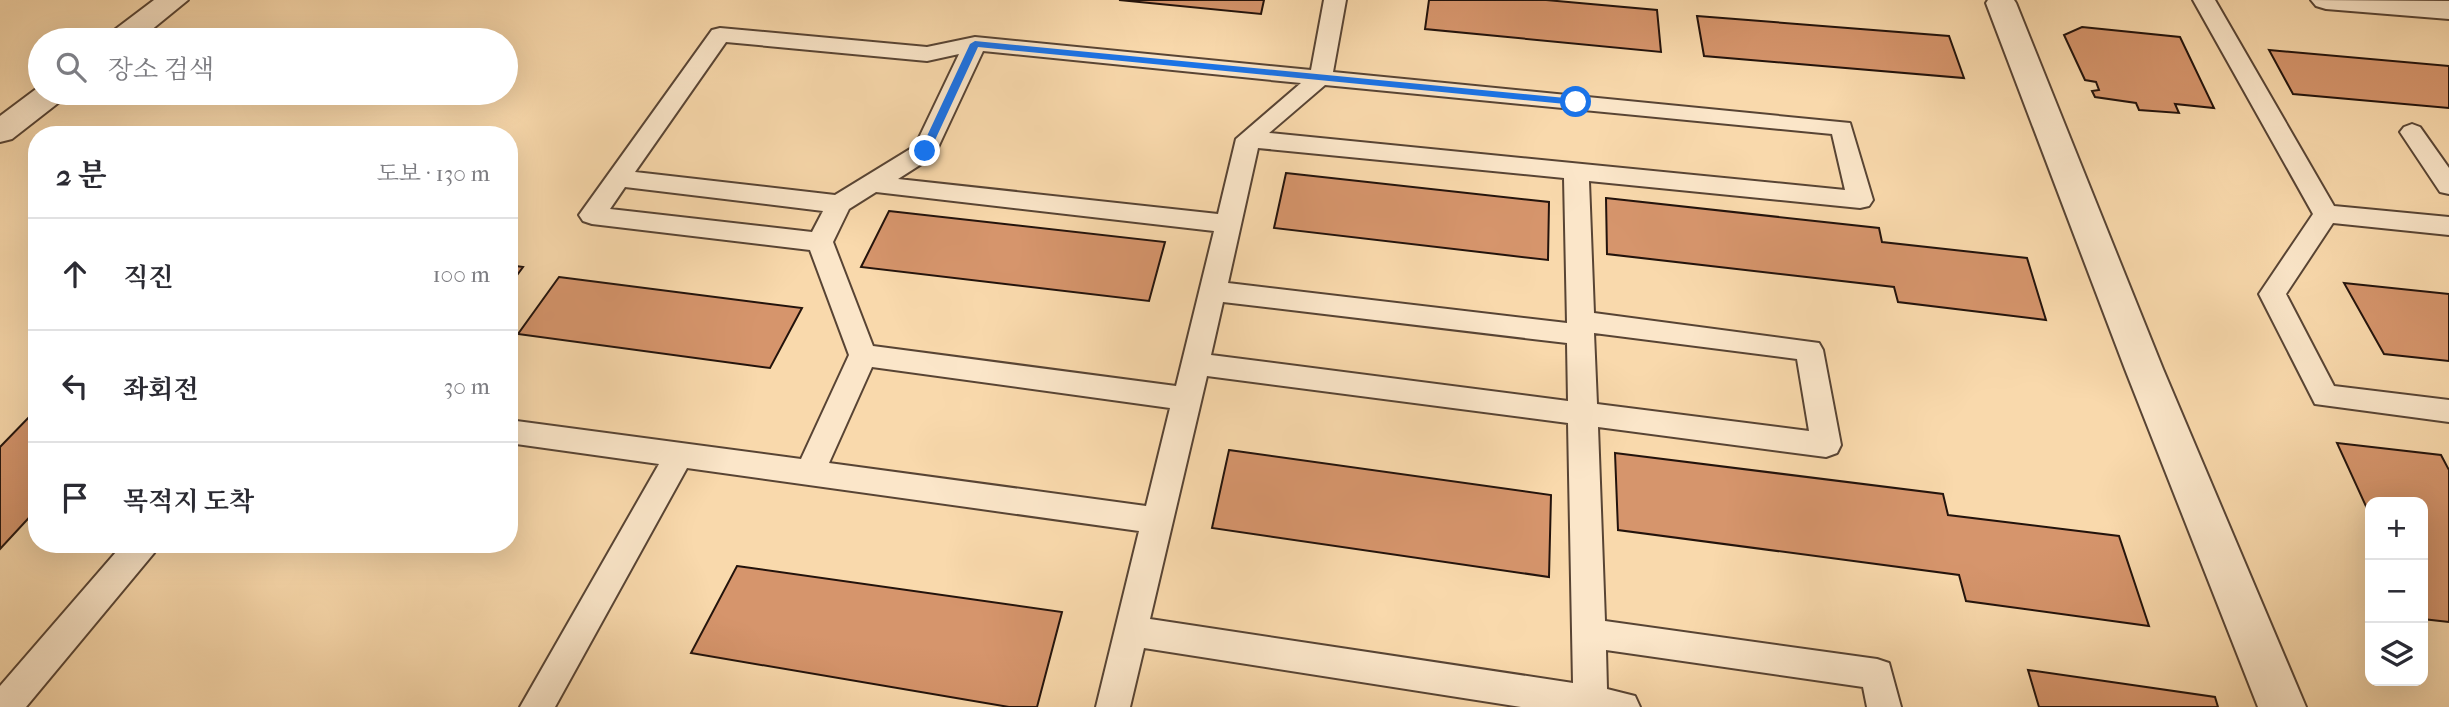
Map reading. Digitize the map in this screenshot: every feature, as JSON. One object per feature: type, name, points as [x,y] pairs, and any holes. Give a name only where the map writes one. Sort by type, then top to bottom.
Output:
[{"type":"street","points":[[136,28],[173,0]]},
{"type":"street","points":[[2326,0],[2449,10]]},
{"type":"street","points":[[2001,3],[2144,369],[2282,707]]},
{"type":"street","points":[[0,132],[35,105]]},
{"type":"lane","points":[[1113,707],[1248,139],[1321,77],[1335,0]]},
{"type":"lane","points":[[2204,0],[2326,214]]},
{"type":"lane","points":[[820,242],[592,215],[720,35],[927,54],[975,44],[1842,128],[1860,200],[1248,139]]},
{"type":"lane","points":[[810,472],[863,355],[820,242],[839,204],[925,151],[975,44]]},
{"type":"lane","points":[[2412,132],[2449,186]]},
{"type":"lane","points":[[1576,171],[1590,702]]},
{"type":"lane","points":[[618,178],[839,204]]},
{"type":"lane","points":[[874,184],[1228,224]]},
{"type":"lane","points":[[2326,214],[2449,226]]},
{"type":"lane","points":[[2326,214],[2272,294],[2325,396],[2449,411]]},
{"type":"lane","points":[[1196,364],[1826,445],[1809,350],[1213,291]]},
{"type":"lane","points":[[863,355],[1187,399]]},
{"type":"lane","points":[[518,432],[1158,521]]},
{"type":"lane","points":[[537,707],[679,455]]},
{"type":"lane","points":[[4,707],[135,553]]},
{"type":"lane","points":[[1131,631],[1542,701],[1590,702],[1623,707]]},
{"type":"lane","points":[[1589,633],[1877,674],[1884,707]]},
{"type":"building","points":[[1119,0],[1264,0],[1261,14]]},
{"type":"building","points":[[1429,0],[1546,0],[1657,10],[1661,52],[1425,29]]},
{"type":"building","points":[[1697,16],[1949,36],[1964,78],[1704,56]]},
{"type":"building","points":[[2082,27],[2180,37],[2214,108],[2175,104],[2179,113],[2139,110],[2136,103],[2095,97],[2092,91],[2099,90],[2096,82],[2085,80],[2064,35]]},
{"type":"building","points":[[2269,50],[2449,66],[2449,108],[2293,94]]},
{"type":"building","points":[[1286,173],[1549,202],[1548,260],[1274,228]]},
{"type":"building","points":[[1606,198],[1879,228],[1882,242],[2027,258],[2046,320],[1898,302],[1894,287],[1607,254]]},
{"type":"building","points":[[889,211],[1165,242],[1149,301],[861,267]]},
{"type":"building","points":[[559,277],[802,308],[770,368],[518,334]]},
{"type":"building","points":[[2344,283],[2449,294],[2449,361],[2384,354]]},
{"type":"building","points":[[28,418],[28,519],[0,549],[0,447]]},
{"type":"building","points":[[2337,443],[2441,455],[2449,470],[2449,622],[2428,620],[2428,497],[2365,497],[2365,504]]},
{"type":"building","points":[[1229,450],[1551,495],[1549,577],[1212,528]]},
{"type":"building","points":[[1615,453],[1943,494],[1948,515],[2119,536],[2149,626],[1966,601],[1959,575],[1618,530]]},
{"type":"building","points":[[737,566],[1062,612],[1037,707],[1009,707],[691,653]]},
{"type":"building","points":[[2028,670],[2215,697],[2218,707],[2039,707]]},
{"type":"route","points":[[925,151],[975,44],[1576,102]]}]
